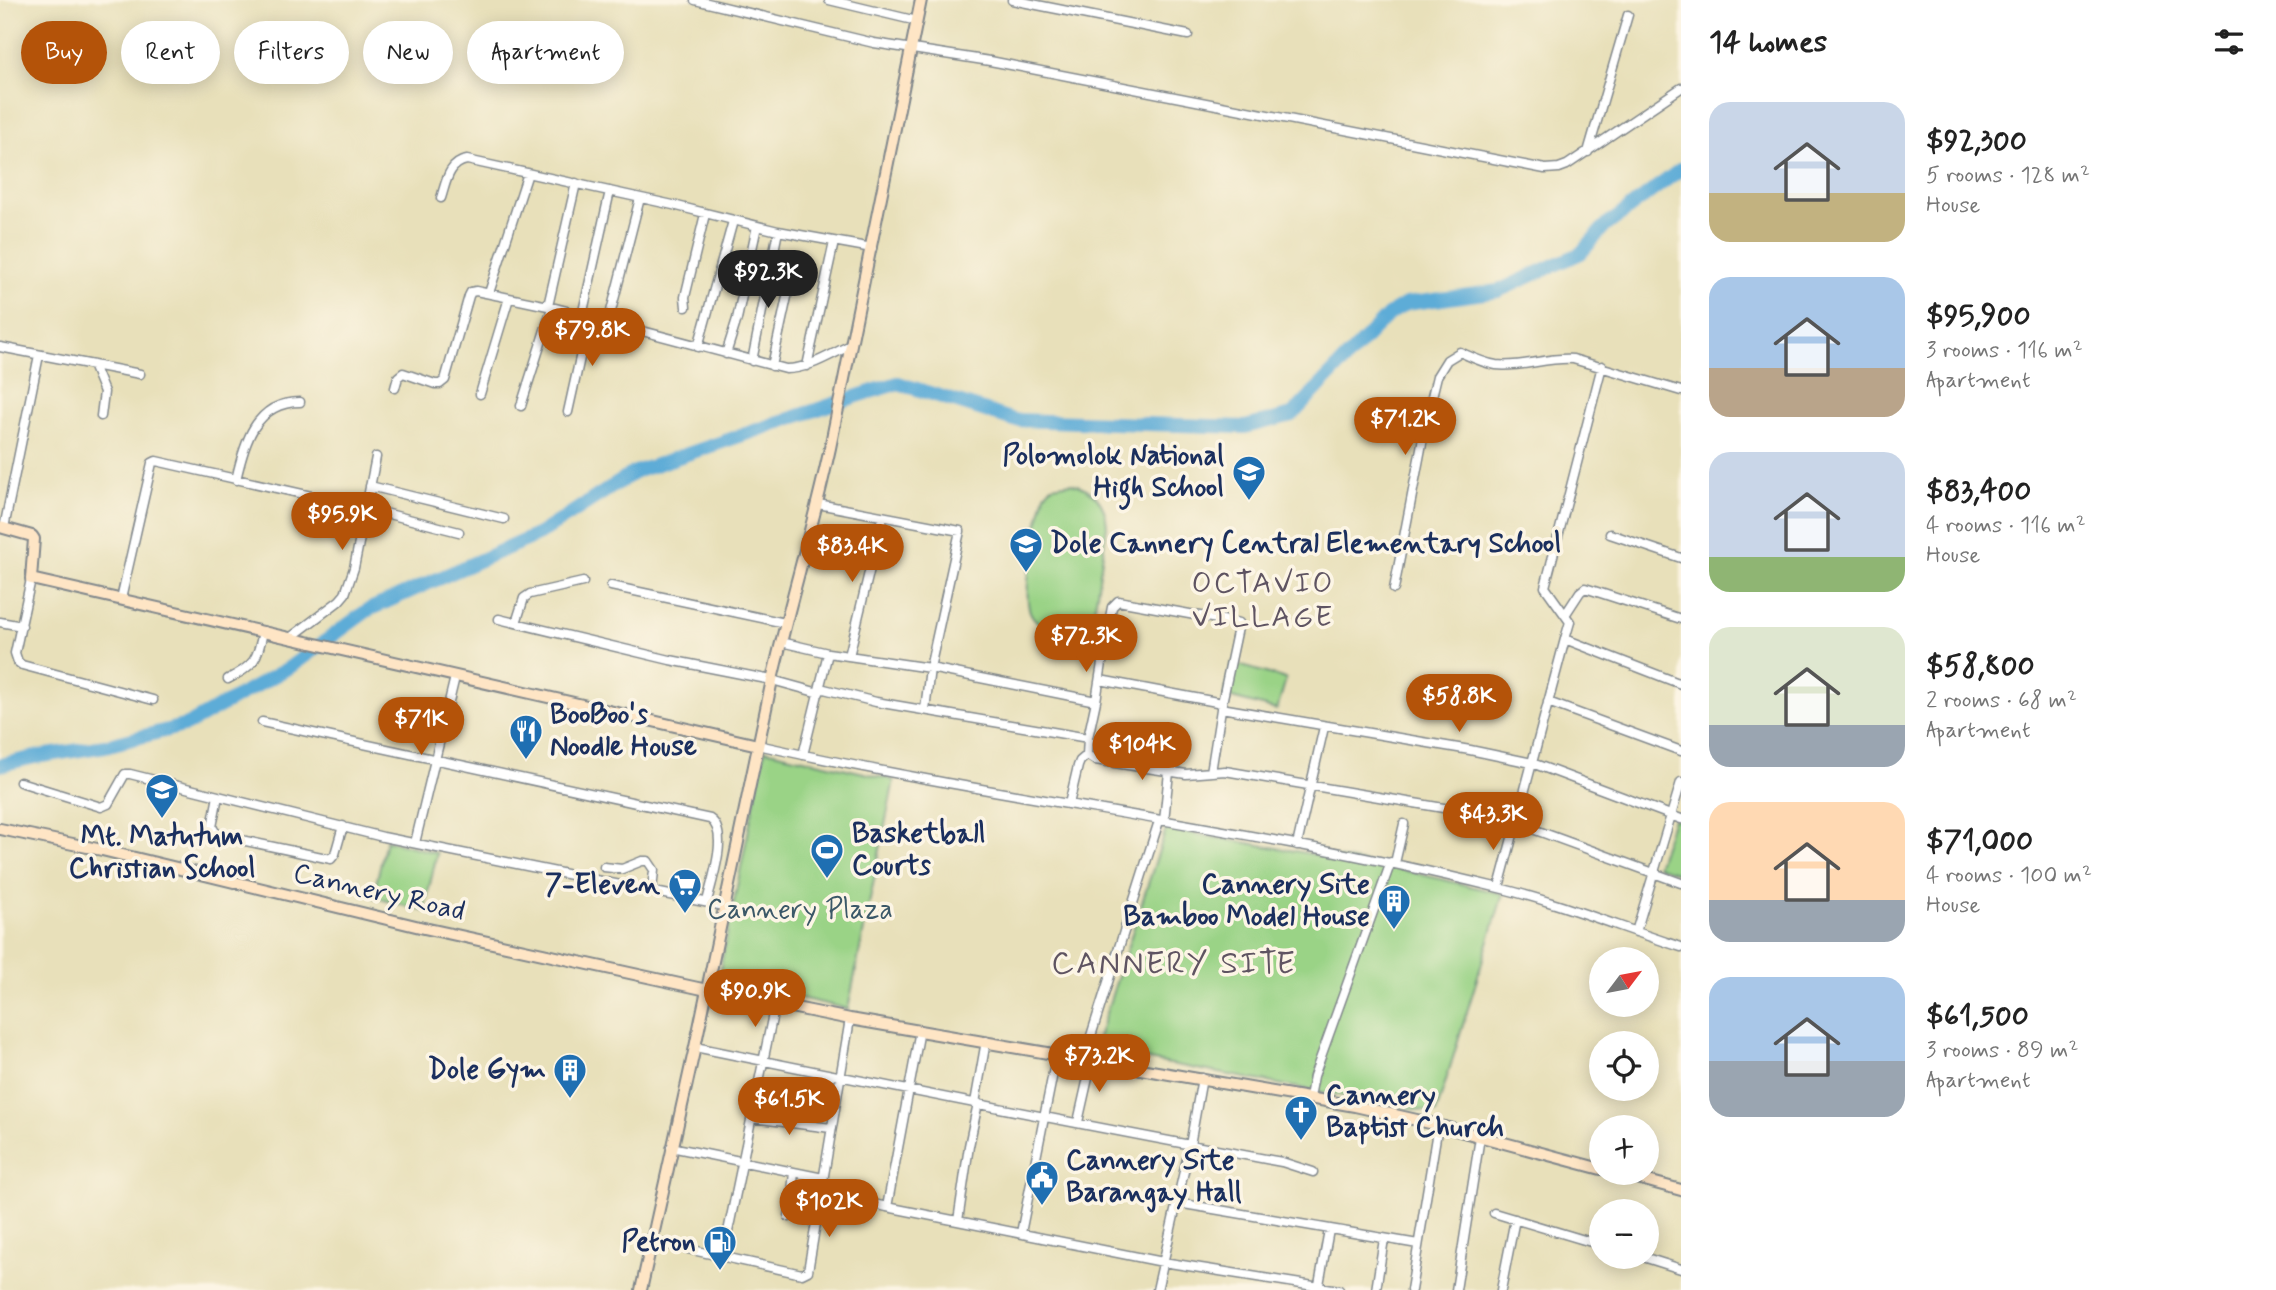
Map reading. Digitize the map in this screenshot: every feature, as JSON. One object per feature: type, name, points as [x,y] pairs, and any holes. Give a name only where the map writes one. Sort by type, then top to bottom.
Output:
[{"type":"main road","points":[[641,1290],[772,680],[818,504],[921,0]]},
{"type":"main road","points":[[2,528],[32,536],[36,545],[31,579],[758,745]]},
{"type":"main road","name":"Cannery Road","points":[[0,829],[102,850],[412,925],[707,990],[850,1019],[1310,1097],[1438,1125],[1589,1166]]},
{"type":"main road","points":[[1659,1184],[1681,1190]]},
{"type":"street","points":[[695,0],[910,49],[1001,62],[1545,169],[1559,168],[1588,152],[1681,88]]},
{"type":"street","points":[[1012,0],[1188,35]]},
{"type":"street","points":[[835,1],[917,21]]},
{"type":"street","points":[[1588,152],[1628,15]]},
{"type":"street","points":[[441,198],[453,165],[459,161],[480,162],[778,231],[872,248]]},
{"type":"street","points":[[489,293],[528,173]]},
{"type":"street","points":[[521,406],[550,307],[576,183]]},
{"type":"street","points":[[568,412],[610,191]]},
{"type":"street","points":[[608,323],[640,198]]},
{"type":"street","points":[[686,307],[685,297],[705,214]]},
{"type":"street","points":[[698,346],[733,221]]},
{"type":"street","points":[[726,354],[737,319],[757,226]]},
{"type":"street","points":[[752,361],[778,231]]},
{"type":"street","points":[[807,366],[834,242]]},
{"type":"street","points":[[772,366],[794,260]]},
{"type":"street","points":[[395,388],[398,377],[403,373],[435,384],[445,380],[469,296],[477,291],[550,307],[772,366],[796,369],[851,345]]},
{"type":"street","points":[[480,394],[509,298]]},
{"type":"street","points":[[0,347],[140,374]]},
{"type":"street","points":[[1394,589],[1427,417],[1437,376],[1447,360],[1460,352],[1495,365],[1555,357],[1573,359],[1681,391]]},
{"type":"street","points":[[2,528],[39,355]]},
{"type":"street","points":[[93,365],[104,392],[101,416]]},
{"type":"street","points":[[1499,887],[1571,625],[1545,587],[1602,366]]},
{"type":"street","points":[[236,480],[243,448],[256,425],[284,404],[300,402]]},
{"type":"street","points":[[290,638],[345,594],[354,568],[376,457]]},
{"type":"street","points":[[121,599],[153,462],[365,508],[459,532]]},
{"type":"street","points":[[370,486],[504,519]]},
{"type":"street","points":[[818,504],[960,531],[930,668],[925,710]]},
{"type":"street","points":[[849,656],[882,517]]},
{"type":"street","points":[[1610,534],[1681,558]]},
{"type":"street","points":[[31,579],[15,653],[18,662],[153,700]]},
{"type":"street","points":[[516,623],[524,598],[530,594],[583,582]]},
{"type":"street","points":[[611,586],[785,623]]},
{"type":"street","points":[[1565,615],[1585,588],[1681,619]]},
{"type":"street","points":[[1069,804],[1078,766],[1087,755],[1112,607],[1118,601],[1239,623],[1210,772]]},
{"type":"street","points":[[499,619],[670,660],[876,702],[1088,738]]},
{"type":"street","points":[[0,622],[22,626]]},
{"type":"street","points":[[228,678],[243,671],[255,660],[263,631]]},
{"type":"street","points":[[1565,639],[1681,684]]},
{"type":"street","points":[[781,642],[828,653],[930,668],[1097,701]]},
{"type":"street","points":[[803,755],[828,653]]},
{"type":"street","points":[[415,844],[455,677]]},
{"type":"street","points":[[1100,680],[1324,727],[1532,763],[1681,819]]},
{"type":"street","points":[[1548,702],[1681,751]]},
{"type":"street","points":[[262,722],[710,819],[718,828],[720,845],[707,902]]},
{"type":"street","points":[[1297,845],[1324,727]]},
{"type":"street","points":[[758,745],[1393,863],[1499,887],[1681,947]]},
{"type":"street","points":[[1087,755],[1095,760],[1186,774],[1225,771],[1516,823],[1681,883]]},
{"type":"street","points":[[1078,1122],[1088,1059],[1162,821],[1169,772]]},
{"type":"street","points":[[20,782],[101,807],[108,804],[123,776],[127,774],[415,844],[724,906]]},
{"type":"street","points":[[1636,932],[1681,782]]},
{"type":"street","points":[[218,796],[212,827],[219,835],[227,837],[331,859],[335,855],[343,827]]},
{"type":"street","points":[[1310,1097],[1314,1076],[1393,863],[1404,824]]},
{"type":"street","points":[[604,867],[622,869],[648,861],[654,870],[652,891]]},
{"type":"street","points":[[723,1256],[775,1004]]},
{"type":"street","points":[[651,1241],[802,1275],[806,1273],[809,1269],[850,1019]]},
{"type":"street","points":[[887,1207],[920,1030]]},
{"type":"street","points":[[958,1221],[986,1041]]},
{"type":"street","points":[[695,1046],[1282,1163],[1312,1172]]},
{"type":"street","points":[[1020,1233],[1057,1054]]},
{"type":"street","points":[[1157,1290],[1178,1203],[1202,1079]]},
{"type":"street","points":[[752,1118],[831,1128]]},
{"type":"street","points":[[1411,1290],[1438,1125]]},
{"type":"street","points":[[1455,1290],[1480,1137]]},
{"type":"street","points":[[671,1147],[823,1178]]},
{"type":"street","points":[[789,1217],[794,1173]]},
{"type":"street","points":[[821,1192],[1163,1262],[1339,1290]]},
{"type":"street","points":[[1178,1203],[1418,1244]]},
{"type":"street","points":[[1494,1213],[1589,1241]]},
{"type":"street","points":[[1501,1290],[1515,1219]]},
{"type":"street","points":[[1319,1288],[1329,1230]]},
{"type":"street","points":[[1376,1290],[1384,1239]]},
{"type":"street","points":[[1659,1262],[1681,1269]]},
{"type":"green space","points":[[1071,483],[1086,489],[1097,498],[1104,510],[1107,526],[1094,613],[1084,629],[1065,634],[1057,633],[1035,619],[1028,604],[1028,590],[1031,555],[1045,494],[1052,486]]},
{"type":"green space","points":[[1232,663],[1286,679],[1277,710],[1224,696]]},
{"type":"green space","name":"Cannery Plaza","points":[[765,750],[894,780],[848,1009],[718,979]]},
{"type":"green space","points":[[1673,819],[1681,822],[1680,874],[1657,866]]},
{"type":"green space","points":[[1166,829],[1394,868],[1503,894],[1436,1113],[1094,1050]]},
{"type":"green space","points":[[386,840],[437,853],[424,911],[373,897]]},
{"type":"waterway","points":[[0,765],[105,746],[187,725],[290,667],[368,610],[539,534],[635,472],[898,383],[1014,420],[1245,427],[1292,415],[1388,315],[1406,304],[1498,291],[1581,253],[1603,228],[1681,169]]},
{"type":"place","name":"Polomolok National High School","points":[[1249,502]]},
{"type":"place","name":"Dole Cannery Central Elementary School","points":[[1026,574]]},
{"type":"place","name":"BooBoo's Noodle House","points":[[526,761]]},
{"type":"place","name":"Mt. Matutum Christian School","points":[[162,820]]},
{"type":"place","name":"Basketball Courts","points":[[827,880]]},
{"type":"place","name":"7-Eleven","points":[[685,915]]},
{"type":"place","name":"Cannery Site Bamboo Model House","points":[[1394,931]]},
{"type":"place","name":"Dole Gym","points":[[570,1100]]},
{"type":"place","name":"Cannery Baptist Church","points":[[1301,1142]]},
{"type":"place","name":"Cannery Site Barangay Hall","points":[[1042,1207]]},
{"type":"place","name":"Petron","points":[[720,1272]]},
{"type":"district","name":"OCTAVIO VILLAGE","points":[[1263,600]]},
{"type":"district","name":"CANNERY SITE","points":[[1174,964]]}]
